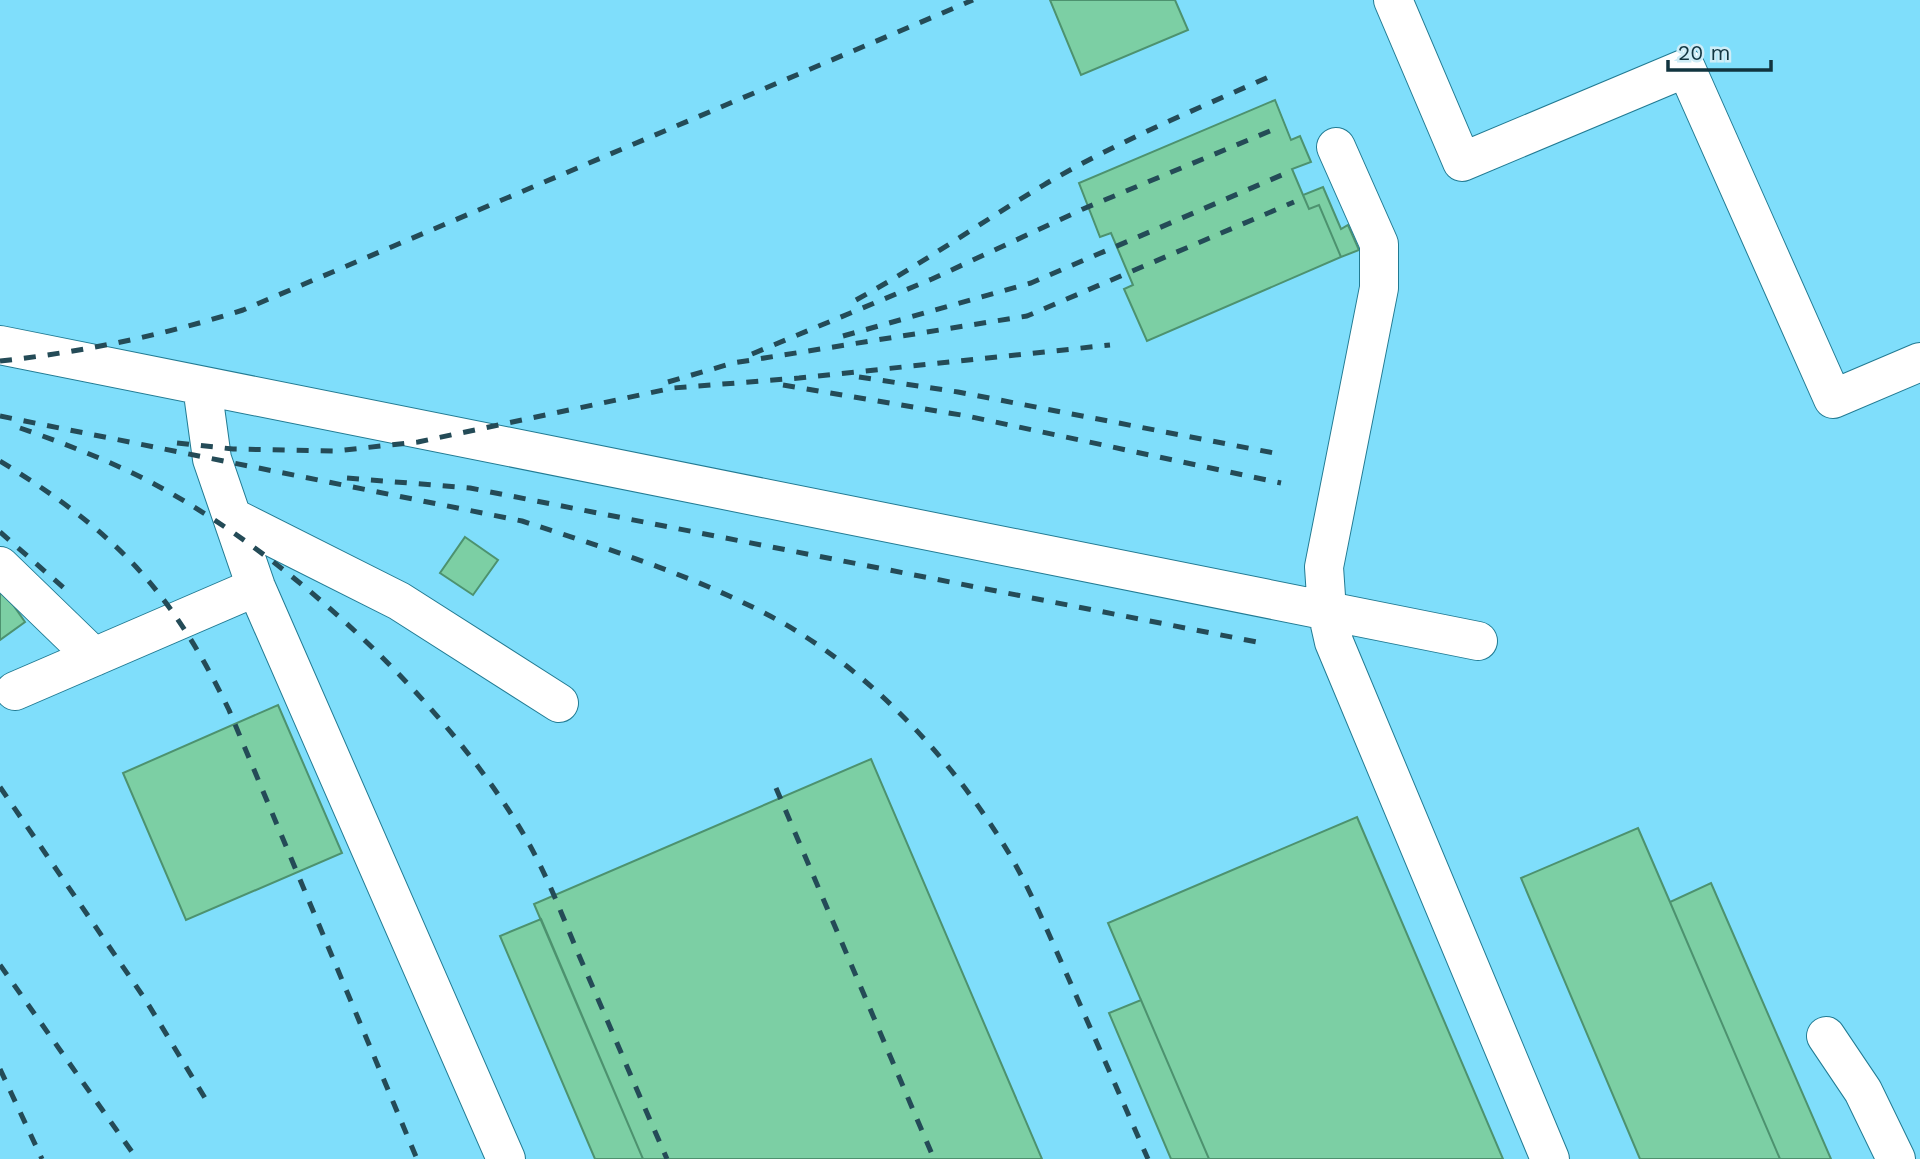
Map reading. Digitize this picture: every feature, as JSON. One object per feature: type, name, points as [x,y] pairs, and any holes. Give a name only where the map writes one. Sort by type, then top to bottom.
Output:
[{"type":"lane","points":[[1393,0],[1462,162],[1686,68],[1833,399],[1920,362]]},
{"type":"lane","points":[[1336,146],[1379,244],[1379,288],[1324,567],[1327,611],[1339,655],[1550,1159]]},
{"type":"lane","points":[[0,345],[1478,641]]},
{"type":"lane","points":[[202,386],[212,459],[256,587],[506,1159]]},
{"type":"lane","points":[[232,517],[399,601],[559,702]]},
{"type":"lane","points":[[0,566],[94,657]]},
{"type":"lane","points":[[15,691],[256,587]]},
{"type":"lane","points":[[1826,1036],[1863,1091],[1896,1159]]},
{"type":"shaded area","points":[[0,0],[1920,0],[1920,1159],[0,1159]]},
{"type":"building","points":[[1050,0],[1175,0],[1188,30],[1081,75]]},
{"type":"building","points":[[1275,100],[1291,140],[1300,136],[1311,162],[1292,169],[1309,209],[1319,205],[1341,257],[1147,341],[1124,289],[1133,285],[1111,233],[1100,237],[1079,183]]},
{"type":"building","points":[[1323,187],[1341,229],[1348,225],[1359,250],[1341,257],[1319,205],[1309,209],[1303,195]]},
{"type":"building","points":[[465,537],[498,560],[473,595],[440,573]]},
{"type":"building","points":[[0,586],[25,622],[0,640]]},
{"type":"building","points":[[278,705],[342,853],[186,920],[123,773]]},
{"type":"building","points":[[871,759],[1042,1159],[643,1159],[534,904]]},
{"type":"building","points":[[1357,817],[1503,1159],[1209,1159],[1108,923]]},
{"type":"building","points":[[1638,828],[1780,1159],[1640,1159],[1521,878]]},
{"type":"building","points":[[1711,883],[1831,1159],[1780,1159],[1670,902]]},
{"type":"building","points":[[541,919],[643,1159],[595,1159],[500,936]]},
{"type":"building","points":[[1141,1000],[1209,1159],[1171,1159],[1109,1013]]},
{"type":"railway","points":[[0,361],[123,342],[243,310],[973,0]]},
{"type":"railway","points":[[856,300],[1074,168],[1158,126],[1273,75]]},
{"type":"railway","points":[[752,354],[932,279],[1083,209],[1277,128]]},
{"type":"railway","points":[[843,336],[1031,283],[1284,174]]},
{"type":"railway","points":[[668,382],[733,363],[1027,316],[1294,202]]},
{"type":"railway","points":[[177,443],[233,449],[335,451],[418,442],[673,388],[799,378],[1110,345]]},
{"type":"railway","points":[[859,377],[958,392],[1279,454]]},
{"type":"railway","points":[[783,385],[967,416],[1281,483]]},
{"type":"railway","points":[[0,416],[522,521],[688,578],[783,623],[817,645],[882,696],[939,755],[1010,855],[1033,899],[1148,1159]]},
{"type":"railway","points":[[20,428],[72,447],[156,485],[208,516],[260,552],[312,593],[362,638],[453,734],[491,785],[532,850],[667,1159]]},
{"type":"railway","points":[[0,461],[76,513],[136,566],[161,596],[207,667],[229,710],[417,1159]]},
{"type":"railway","points":[[347,478],[470,488],[1262,643]]},
{"type":"railway","points":[[0,532],[72,595]]},
{"type":"railway","points":[[0,787],[145,999],[208,1103]]},
{"type":"railway","points":[[776,788],[934,1159]]},
{"type":"railway","points":[[0,965],[137,1159]]},
{"type":"railway","points":[[0,1069],[42,1159]]}]
